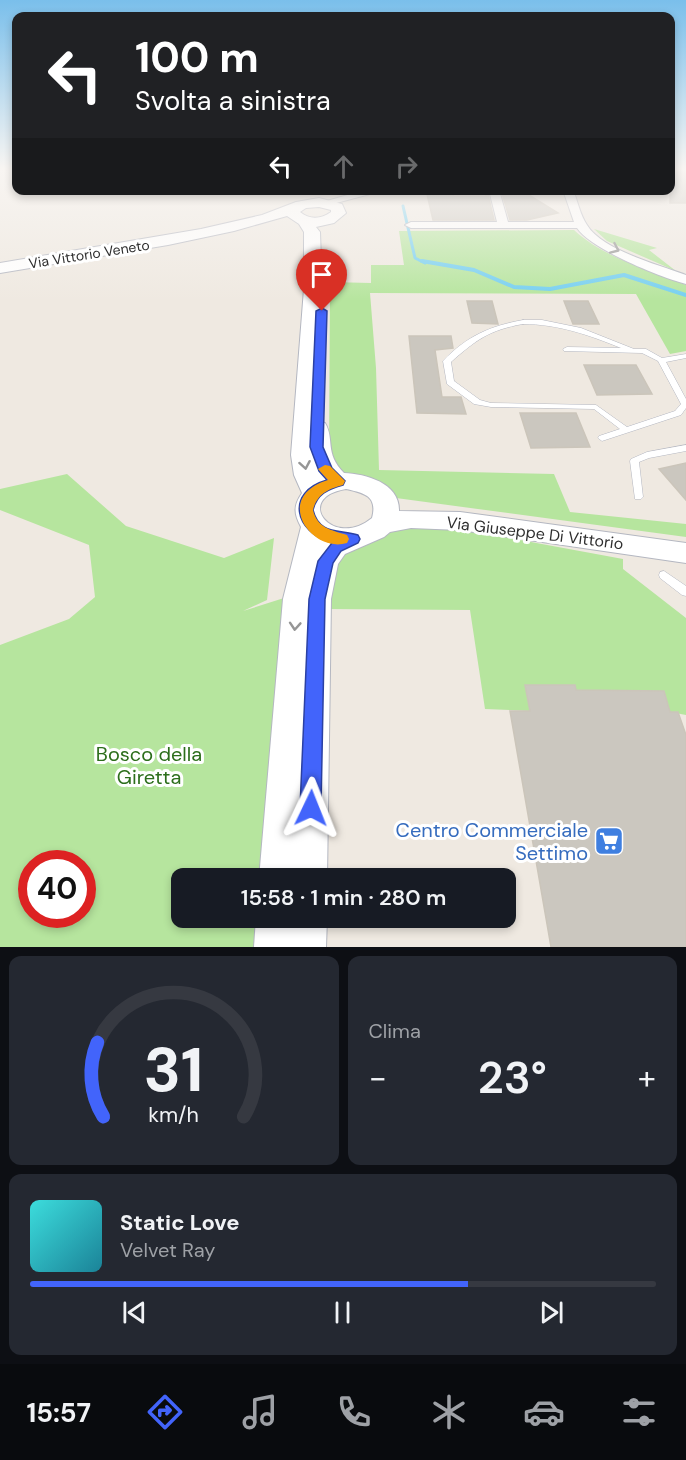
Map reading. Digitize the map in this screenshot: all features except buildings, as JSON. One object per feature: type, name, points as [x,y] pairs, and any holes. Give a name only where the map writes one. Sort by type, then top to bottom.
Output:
[{"type":"street","name":"Via Vittorio Veneto","points":[[0,268],[161,243],[273,221],[293,213]]},
{"type":"street","points":[[305,213],[312,232],[314,289],[303,455],[306,474],[314,492]]},
{"type":"street","points":[[325,213],[321,227],[322,289],[316,447],[326,471],[338,481]]},
{"type":"street","points":[[500,213],[503,225]]},
{"type":"street","points":[[577,213],[581,225],[598,242],[686,280]]},
{"type":"street","points":[[411,225],[581,225]]},
{"type":"street","points":[[308,868],[317,599],[326,561],[336,547],[365,536],[384,512],[380,493],[361,483],[338,481],[314,492],[308,500],[306,510],[308,519],[314,528],[324,535],[338,539],[353,539]]},
{"type":"street","name":"Via Giuseppe Di Vittorio","points":[[384,512],[413,508],[494,515],[686,542]]},
{"type":"street","name":"Via Giuseppe Di Vittorio","points":[[384,512],[411,519],[460,521],[686,553]]},
{"type":"street","points":[[279,868],[297,599],[314,528]]},
{"type":"street","points":[[274,947],[275,928]]},
{"type":"street","points":[[306,947],[307,928]]},
{"type":"lane","points":[[626,430],[596,407],[501,406],[477,402],[450,381],[447,361],[483,333],[524,321],[542,321],[567,326],[634,351]]},
{"type":"lane","points":[[567,349],[643,351],[661,360],[685,405],[678,413],[602,438]]},
{"type":"lane","points":[[661,360],[686,356]]},
{"type":"lane","points":[[638,497],[634,461],[647,455],[686,448]]},
{"type":"lane","points":[[664,576],[686,592]]},
{"type":"green space","points":[[594,229],[657,248],[649,250],[676,271],[607,241]]},
{"type":"green space","points":[[574,230],[586,240],[613,255],[686,285],[686,351],[670,354],[636,294],[370,293],[376,368],[379,470],[554,474],[570,512],[686,524],[686,537],[396,498],[342,474],[329,459],[330,282],[371,283],[371,265],[404,265],[399,231]]},
{"type":"green space","name":"Bosco della Giretta","points":[[67,474],[126,526],[224,558],[274,538],[267,600],[243,611],[284,598],[265,868],[171,868],[171,928],[260,928],[259,947],[0,947],[0,645],[69,619],[95,597],[89,545],[0,510],[0,489]]},
{"type":"green space","points":[[398,527],[461,529],[623,559],[623,569],[686,618],[686,715],[670,712],[664,692],[530,711],[485,709],[470,610],[326,609],[338,554],[355,545],[383,538]]},
{"type":"waterway","points":[[405,213],[415,258],[425,263]]},
{"type":"waterway","points":[[422,261],[474,270],[514,287],[550,289],[624,275],[686,295]]},
{"type":"slow traffic","points":[[325,469],[338,481],[314,492],[308,500],[306,510],[308,519],[314,528],[324,535],[341,539]]},
{"type":"place","name":"Centro Commerciale Settimo","points":[[609,841]]},
{"type":"route","points":[[311,808],[317,599],[326,561],[336,547],[353,539],[338,539],[324,535],[314,528],[308,519],[306,510],[308,500],[314,492],[338,481],[326,471],[316,447],[322,311]]}]
